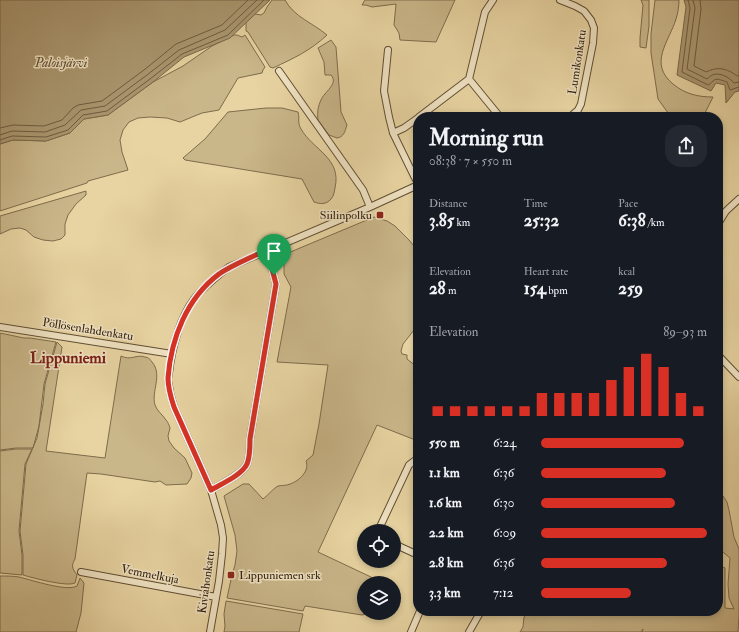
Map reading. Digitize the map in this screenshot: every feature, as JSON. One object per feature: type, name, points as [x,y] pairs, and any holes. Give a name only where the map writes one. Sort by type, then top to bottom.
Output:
[{"type":"street","points":[[426,112],[470,79],[485,12],[493,0]]},
{"type":"street","name":"Lumikonkatu","points":[[560,0],[584,10],[591,20],[594,28],[593,43],[581,104],[576,112]]},
{"type":"street","points":[[388,50],[384,91],[389,118],[393,133],[413,174]]},
{"type":"street","points":[[279,71],[363,190],[370,207]]},
{"type":"street","points":[[470,79],[496,112]]},
{"type":"street","points":[[393,133],[413,121]]},
{"type":"street","name":"Kiviahonkatu","points":[[210,632],[219,581],[223,538],[220,520],[211,490],[170,395],[168,378],[175,337],[198,294],[229,267],[370,207],[413,186]]},
{"type":"street","points":[[723,216],[739,199]]},
{"type":"street","points":[[211,490],[236,476],[247,465],[249,458],[250,439],[276,284],[271,265],[262,252]]},
{"type":"street","name":"Pöllösenlahdenkatu","points":[[0,327],[172,354]]},
{"type":"street","points":[[723,361],[739,377]]},
{"type":"street","points":[[381,524],[409,465],[413,462]]},
{"type":"street","points":[[401,547],[413,553]]},
{"type":"street","name":"Vemmelkuja","points":[[81,572],[216,597]]},
{"type":"street","points":[[411,632],[418,616]]},
{"type":"street","points":[[469,632],[478,616]]},
{"type":"shaded area","points":[[272,0],[285,0],[293,11],[327,35],[308,50],[273,68],[270,67],[246,31],[246,22],[255,14],[261,15],[264,13]]},
{"type":"shaded area","points":[[365,0],[455,0],[436,42],[400,40],[399,33],[394,25],[396,4],[372,7],[362,5]]},
{"type":"shaded area","points":[[641,0],[649,0],[649,26],[646,48],[640,47],[643,5]]},
{"type":"shaded area","points":[[655,0],[679,0],[676,19],[662,52],[662,68],[666,76],[673,84],[687,93],[697,96],[713,97],[706,112],[667,112],[658,99],[651,53],[651,34]]},
{"type":"shaded area","points":[[234,35],[242,37],[245,35],[265,67],[262,73],[238,78],[219,110],[202,113],[180,122],[167,118],[150,117],[138,118],[129,122],[123,130],[120,140],[128,170],[88,181],[87,183],[0,211],[0,144],[13,140],[46,141],[70,133],[84,119],[108,115],[153,82],[183,66],[212,46]]},
{"type":"shaded area","points":[[331,40],[336,47],[341,112],[347,125],[343,135],[337,138],[329,135],[318,120],[320,102],[332,85],[333,78],[331,75],[325,75],[324,62],[318,48]]},
{"type":"shaded area","points":[[282,108],[298,112],[301,129],[325,155],[334,169],[336,178],[335,188],[331,199],[327,202],[321,204],[314,202],[302,179],[185,160],[183,158],[205,139],[228,112]]},
{"type":"shaded area","points":[[86,191],[86,195],[76,204],[68,215],[65,224],[65,235],[61,239],[53,241],[43,240],[34,237],[26,230],[20,228],[11,229],[0,234],[0,216]]},
{"type":"shaded area","points":[[374,217],[387,221],[395,226],[413,245],[413,331],[403,344],[401,351],[402,354],[407,355],[407,359],[413,364],[413,439],[377,425],[318,552],[369,576],[357,576],[357,614],[305,606],[303,611],[227,598],[237,551],[235,535],[224,496],[243,484],[249,484],[263,499],[278,486],[288,485],[297,481],[305,472],[307,465],[306,461],[313,455],[319,424],[328,365],[277,362],[291,287],[284,274],[284,261],[288,253]]},
{"type":"shaded area","points":[[0,333],[56,342],[44,384],[39,426],[33,448],[0,450]]},
{"type":"shaded area","points":[[57,342],[62,347],[46,451],[105,458],[121,356],[128,358],[142,356],[152,361],[157,372],[154,400],[157,409],[169,425],[169,441],[185,458],[192,473],[187,484],[166,485],[160,481],[155,482],[87,473],[75,559],[73,563],[73,569],[77,575],[75,583],[71,584],[50,582],[23,575],[23,555],[20,531],[26,464],[37,438],[45,384]]},
{"type":"shaded area","points":[[32,449],[25,464],[19,531],[22,555],[22,575],[0,573],[0,451]]},
{"type":"shaded area","points":[[723,496],[727,502],[734,537],[739,549],[738,632],[642,632],[643,629],[641,632],[520,632],[523,627],[525,616],[723,616],[723,567],[725,568],[725,608],[734,609],[729,598],[728,584],[730,558],[723,552]]},
{"type":"shaded area","points":[[0,576],[19,577],[66,588],[77,586],[80,578],[84,583],[81,613],[76,632],[0,632]]},
{"type":"shaded area","points":[[226,601],[303,614],[299,632],[224,632]]},
{"type":"water","name":"Paloisjärvi","points":[[0,0],[270,0],[230,38],[184,57],[108,115],[84,119],[70,133],[46,141],[13,140],[0,144]]},
{"type":"water","points":[[684,0],[739,0],[739,91],[735,92],[726,103],[725,85],[716,83],[711,91],[677,75],[686,7]]},
{"type":"place","name":"Siilinpolku","points":[[380,215]]},
{"type":"place","name":"Lippuniemen srk","points":[[231,575]]},
{"type":"district","name":"Lippuniemi","points":[[68,357]]},
{"type":"route","points":[[262,252],[271,265],[274,275],[276,284],[247,465],[236,476],[211,490],[191,448],[170,395],[168,378],[175,337],[198,294],[229,267],[262,252]]}]
